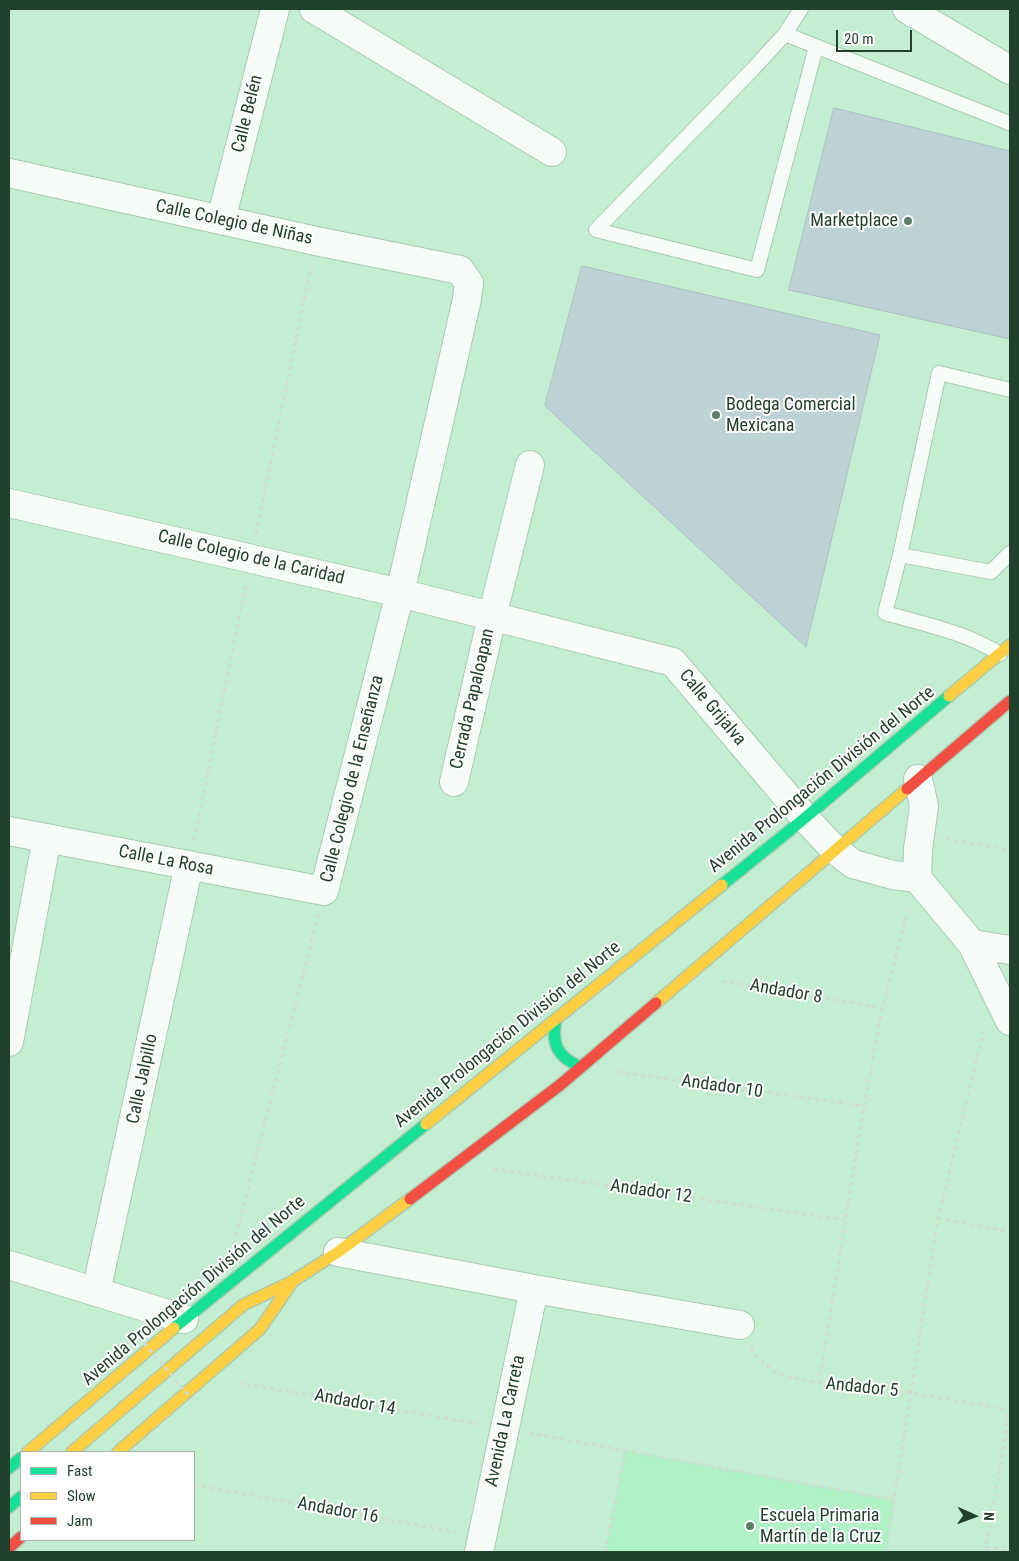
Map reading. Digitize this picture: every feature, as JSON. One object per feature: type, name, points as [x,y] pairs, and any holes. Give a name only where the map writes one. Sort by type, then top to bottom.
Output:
[{"type":"main road","name":"Avenida Prolongación División del Norte","points":[[29,1451],[184,1319],[805,818],[1005,649]]},
{"type":"main road","points":[[947,710],[951,696]]},
{"type":"main road","points":[[73,1451],[243,1305],[293,1281],[338,1252],[560,1085],[1010,700]]},
{"type":"main road","points":[[959,729],[975,730]]},
{"type":"main road","points":[[907,733],[920,733]]},
{"type":"main road","points":[[926,772],[936,760],[935,746]]},
{"type":"main road","points":[[556,1019],[553,1036],[559,1052],[565,1059],[581,1067]]},
{"type":"main road","points":[[530,1040],[540,1042],[556,1056],[560,1070],[560,1085]]},
{"type":"main road","points":[[119,1451],[260,1329],[293,1281]]},
{"type":"main road","points":[[9,1468],[20,1459]]},
{"type":"main road","points":[[9,1507],[20,1497]]},
{"type":"main road","points":[[9,1548],[20,1538]]},
{"type":"street","name":"Calle Belén","points":[[221,220],[275,9]]},
{"type":"street","points":[[314,9],[552,152]]},
{"type":"street","points":[[907,9],[1010,70]]},
{"type":"street","name":"Calle Colegio de Niñas","points":[[9,173],[460,270]]},
{"type":"street","name":"Calle Colegio de la Enseñanza","points":[[324,891],[400,592],[468,299],[469,283],[460,270]]},
{"type":"street","name":"Cerrada Papaloapan","points":[[454,782],[492,616],[530,465]]},
{"type":"street","name":"Calle Colegio de la Caridad","points":[[9,503],[400,592],[492,616]]},
{"type":"street","name":"Calle Grijalva","points":[[492,616],[674,662],[805,818],[835,850],[853,864],[893,875],[917,878]]},
{"type":"street","points":[[926,772],[917,878],[972,944],[1010,1022]]},
{"type":"street","name":"Calle La Rosa","points":[[9,831],[324,891]]},
{"type":"street","points":[[9,1042],[47,838]]},
{"type":"street","name":"Calle Jalpillo","points":[[96,1292],[189,865]]},
{"type":"street","points":[[972,944],[1010,950]]},
{"type":"street","points":[[338,1252],[740,1325]]},
{"type":"street","points":[[9,1265],[184,1319]]},
{"type":"street","name":"Avenida La Carreta","points":[[480,1544],[534,1289]]},
{"type":"lane","points":[[801,9],[785,34],[753,70],[596,230],[757,270],[816,47]]},
{"type":"lane","points":[[785,34],[1009,123]]},
{"type":"lane","points":[[1005,649],[948,630],[885,613],[900,555],[939,373],[1010,390]]},
{"type":"lane","points":[[900,555],[991,572],[1010,552]]},
{"type":"path","points":[[921,834],[1010,850]]},
{"type":"path","points":[[819,1383],[864,1106],[882,1008],[917,878]]},
{"type":"path","name":"Calle Colegio de la Enseñanza","points":[[233,1249],[324,891]]},
{"type":"path","name":"Andador 8","points":[[689,975],[882,1008]]},
{"type":"path","points":[[886,1552],[938,1218],[984,1028]]},
{"type":"path","name":"Andador 10","points":[[581,1067],[864,1106]]},
{"type":"path","name":"Andador 12","points":[[457,1164],[845,1220]]},
{"type":"path","points":[[938,1218],[1010,1232]]},
{"type":"path","name":"Andador 5","points":[[740,1325],[754,1354],[776,1374],[819,1383],[912,1393],[1010,1410]]},
{"type":"path","points":[[139,1337],[196,1404]]},
{"type":"path","name":"Andador 14","points":[[205,1377],[504,1428],[895,1500]]},
{"type":"path","points":[[986,1552],[1010,1410]]},
{"type":"path","points":[[605,1552],[625,1450]]},
{"type":"path","name":"Andador 16","points":[[195,1485],[480,1544]]},
{"type":"path","points":[[986,1547],[1010,1551]]},
{"type":"shaded area","name":"Escuela Primaria Martín de la Cruz","points":[[625,1450],[895,1500],[886,1552],[605,1552]]},
{"type":"building","name":"Marketplace","points":[[834,108],[1010,151],[1010,339],[789,290]]},
{"type":"building","points":[[582,266],[880,335],[806,647],[545,406]]},
{"type":"traffic: fast","points":[[722,885],[805,818],[949,696]]},
{"type":"traffic: fast","points":[[556,1019],[554,1036],[558,1049],[566,1059],[581,1067]]},
{"type":"traffic: fast","points":[[174,1328],[426,1124]]},
{"type":"traffic: fast","points":[[9,1468],[20,1459]]},
{"type":"traffic: fast","points":[[9,1507],[20,1498]]},
{"type":"traffic: slow","points":[[949,696],[1010,645]]},
{"type":"traffic: slow","points":[[656,1003],[907,789]]},
{"type":"traffic: slow","points":[[426,1124],[722,885]]},
{"type":"traffic: slow","points":[[119,1451],[260,1329],[293,1281],[338,1252],[410,1199]]},
{"type":"traffic: slow","points":[[73,1451],[243,1305],[293,1281]]},
{"type":"traffic: slow","points":[[29,1451],[174,1328]]},
{"type":"traffic: jam","points":[[907,789],[1010,701]]},
{"type":"traffic: jam","points":[[410,1199],[560,1085],[656,1003]]},
{"type":"traffic: jam","points":[[9,1548],[20,1538]]},
{"type":"place","name":"Marketplace","points":[[908,221]]},
{"type":"place","name":"Bodega Comercial Mexicana","points":[[716,415]]},
{"type":"place","name":"Escuela Primaria Martín de la Cruz","points":[[750,1526]]}]
